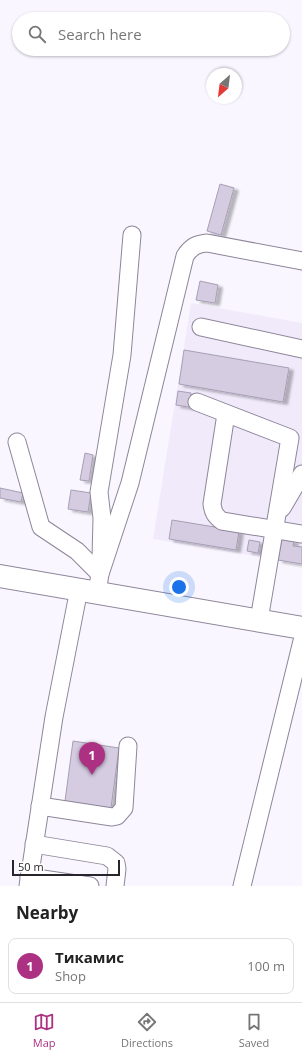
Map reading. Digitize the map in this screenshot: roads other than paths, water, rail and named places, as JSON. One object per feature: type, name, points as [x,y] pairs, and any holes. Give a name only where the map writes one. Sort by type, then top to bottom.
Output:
[{"type":"main road","points":[[0,576],[92,585],[302,628]]},
{"type":"lane","points":[[92,585],[102,525],[99,492],[122,355],[132,235]]},
{"type":"lane","points":[[90,886],[29,881],[34,844],[54,717],[92,585],[130,483],[185,256],[189,249],[198,244],[207,243],[302,261]]},
{"type":"lane","points":[[201,327],[302,349]]},
{"type":"lane","points":[[197,402],[296,440],[276,523],[260,620]]},
{"type":"lane","points":[[226,414],[212,511],[216,517],[222,521],[276,523],[302,534]]},
{"type":"lane","points":[[18,442],[41,527],[76,551],[92,585]]},
{"type":"lane","points":[[276,523],[302,474]]},
{"type":"lane","points":[[242,886],[302,641]]},
{"type":"lane","points":[[40,806],[112,817],[117,816],[124,808],[128,746]]},
{"type":"lane","points":[[34,844],[107,856],[116,863],[115,886]]},
{"type":"place","name":"Тикамис","points":[[92,775]]}]
